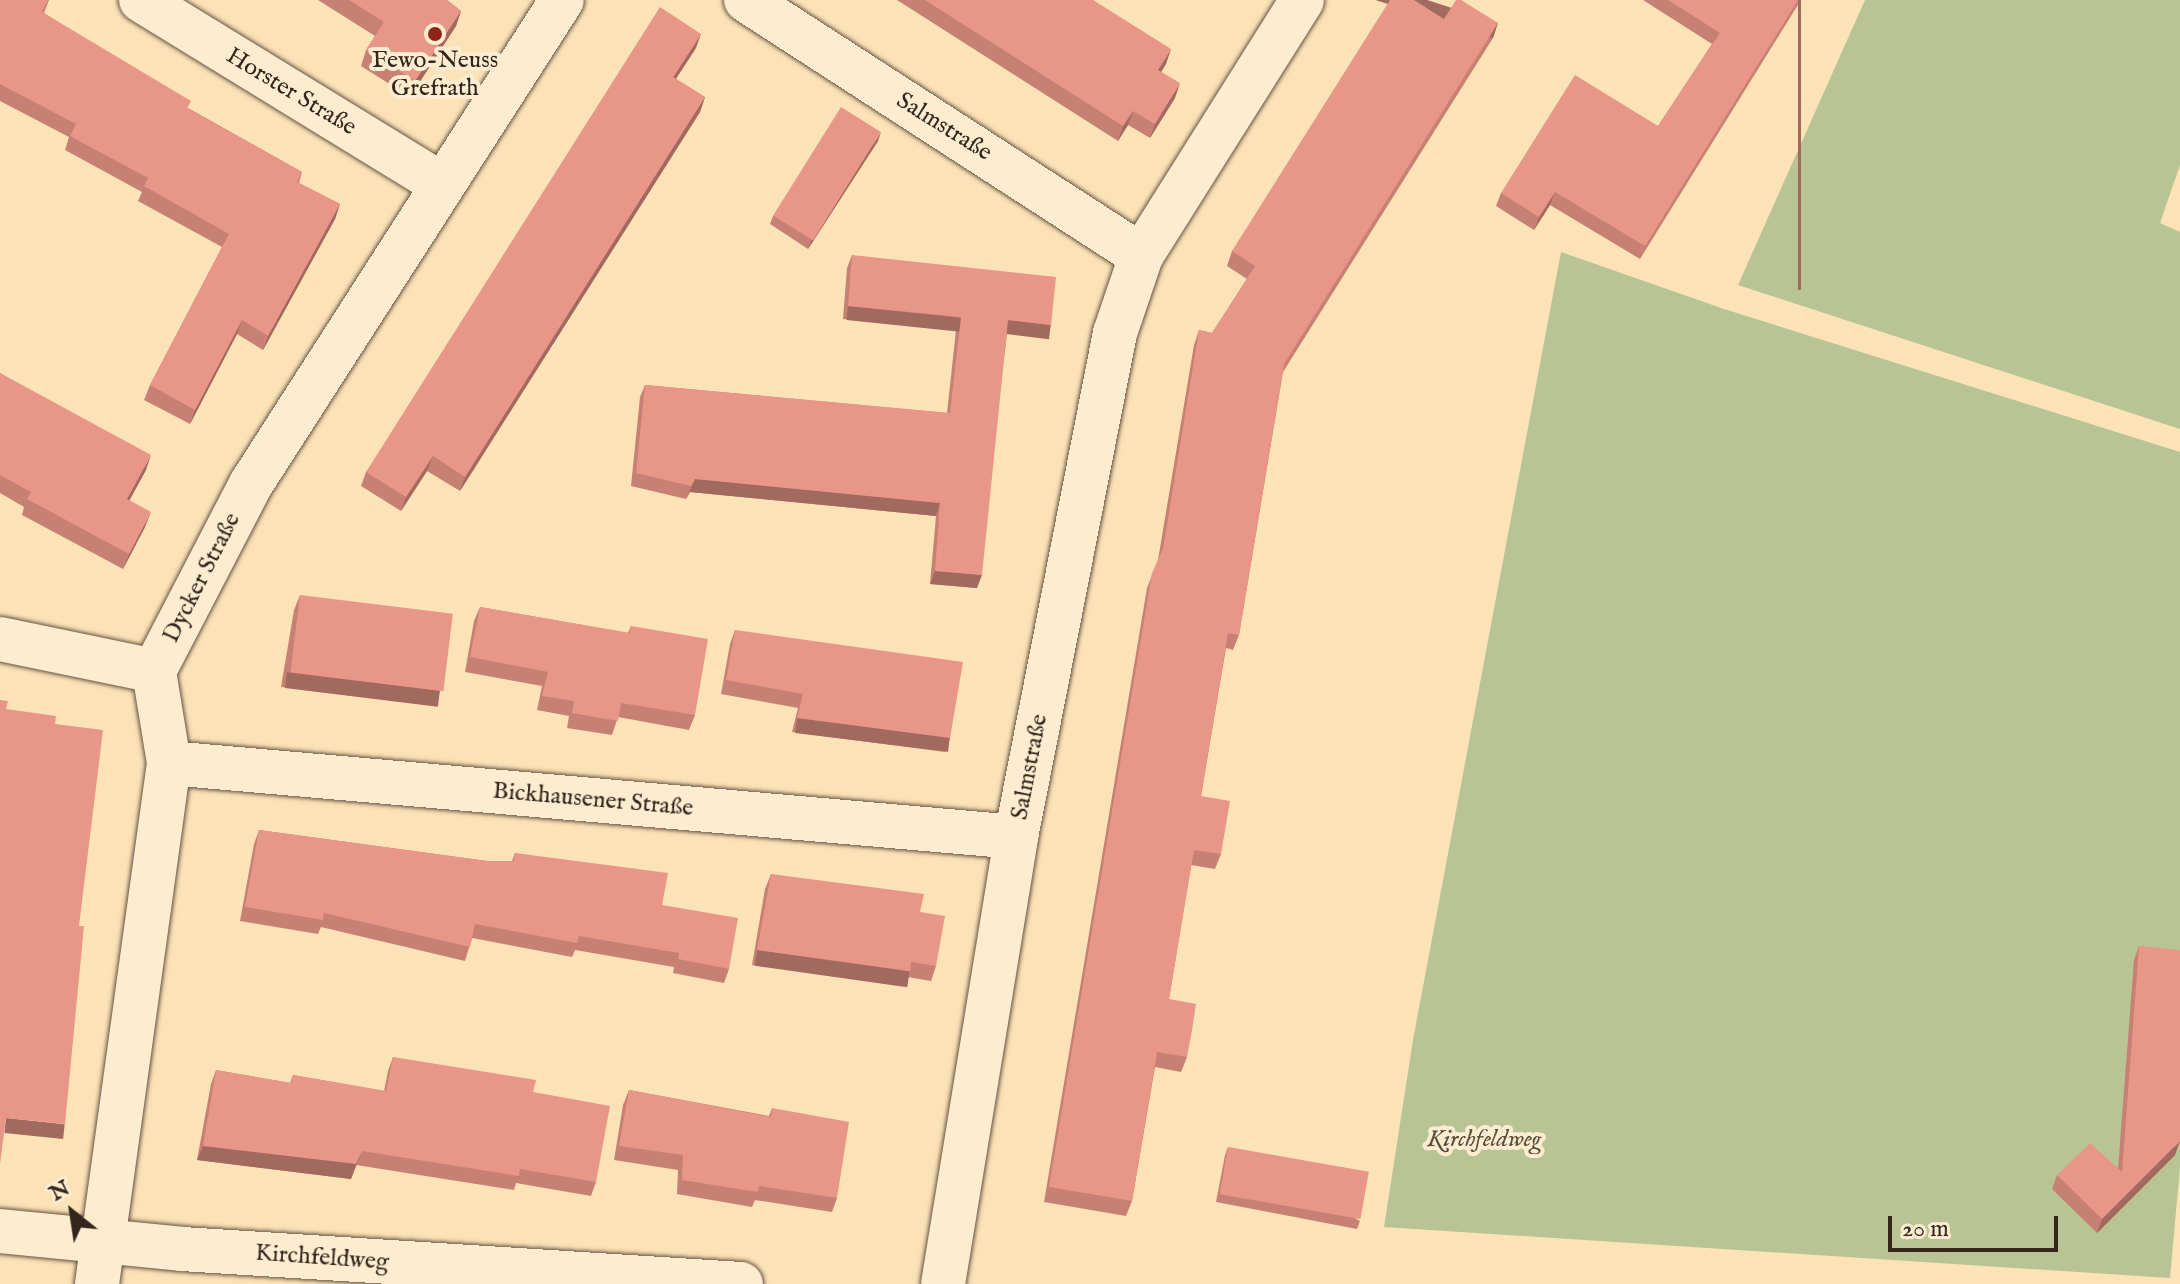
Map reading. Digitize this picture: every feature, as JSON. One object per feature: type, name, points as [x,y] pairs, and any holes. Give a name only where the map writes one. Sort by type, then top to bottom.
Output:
[{"type":"street","name":"Horster Straße","points":[[141,0],[441,184]]},
{"type":"street","name":"Dycker Straße","points":[[97,1284],[169,763],[154,671],[251,484],[562,0]]},
{"type":"street","name":"Salmstraße","points":[[746,0],[1141,256]]},
{"type":"street","name":"Salmstraße","points":[[943,1284],[1016,837],[1098,402],[1141,256],[1302,0]]},
{"type":"street","points":[[0,639],[154,671]]},
{"type":"street","name":"Bickhausener Straße","points":[[169,763],[1016,837]]},
{"type":"street","name":"Kirchfeldweg","points":[[0,1231],[102,1241],[741,1284]]},
{"type":"green space","points":[[1865,0],[2180,0],[2180,165],[2160,223],[2180,232],[2180,429],[1738,285]]},
{"type":"green space","points":[[1561,252],[1724,309],[2180,452],[2180,1167],[2170,1278],[1384,1227],[1413,1040]]},
{"type":"building","points":[[0,0],[48,0],[42,12],[191,101],[187,108],[302,172],[297,182],[340,204],[268,336],[242,320],[195,410],[150,385],[229,234],[144,186],[148,178],[70,136],[76,124],[0,84]]},
{"type":"building","points":[[349,0],[447,0],[461,11],[415,81],[366,50],[384,22]]},
{"type":"building","points":[[925,0],[1093,0],[1171,49],[1158,70],[1180,83],[1155,124],[1133,111],[1123,126]]},
{"type":"building","points":[[1390,0],[1414,0],[1444,19],[1456,0],[1461,0],[1498,23],[1284,364],[1239,635],[1228,633],[1201,796],[1230,801],[1221,854],[1194,850],[1169,999],[1196,1004],[1192,1030],[1187,1057],[1157,1052],[1132,1201],[1049,1187],[1152,573],[1163,549],[1199,330],[1212,333],[1255,266],[1232,251]]},
{"type":"building","points":[[1668,0],[1798,0],[1645,246],[1555,192],[1539,217],[1501,193],[1575,75],[1658,126],[1720,33]]},
{"type":"building","points":[[660,7],[701,34],[673,77],[705,97],[465,477],[433,456],[406,497],[366,472]]},
{"type":"building","points":[[841,107],[881,132],[813,240],[773,216]]},
{"type":"building","points":[[852,255],[1056,277],[1051,325],[1008,320],[982,575],[935,571],[940,503],[695,479],[691,486],[636,473],[645,385],[950,413],[961,317],[848,306]]},
{"type":"building","points":[[0,373],[151,455],[127,499],[151,512],[129,554],[27,499],[31,492],[0,475]]},
{"type":"building","points":[[300,595],[453,614],[443,691],[290,672]]},
{"type":"building","points":[[480,607],[630,633],[631,626],[708,639],[695,715],[621,703],[618,721],[572,713],[574,701],[542,696],[548,672],[470,657]]},
{"type":"building","points":[[735,630],[963,662],[950,738],[797,718],[803,694],[726,680]]},
{"type":"building","points":[[0,700],[8,701],[6,709],[56,716],[55,724],[103,730],[79,926],[84,926],[65,1124],[6,1118],[0,1164]]},
{"type":"building","points":[[259,830],[487,861],[514,861],[515,853],[668,873],[662,905],[738,918],[729,969],[678,959],[679,953],[579,936],[577,943],[475,924],[470,947],[324,913],[323,920],[245,907]]},
{"type":"building","points":[[771,874],[924,894],[920,912],[945,916],[936,966],[911,962],[910,971],[757,950]]},
{"type":"building","points":[[2139,946],[2180,950],[2180,1141],[2102,1219],[2057,1175],[2090,1143],[2122,1172]]},
{"type":"building","points":[[393,1057],[536,1080],[533,1092],[610,1106],[596,1182],[520,1169],[519,1176],[362,1151],[356,1164],[203,1146],[216,1070],[291,1083],[293,1075],[386,1091]]},
{"type":"building","points":[[629,1090],[771,1117],[772,1108],[849,1122],[837,1198],[759,1186],[758,1192],[682,1180],[683,1155],[619,1146]]},
{"type":"building","points":[[1228,1147],[1369,1172],[1360,1219],[1220,1194]]},
{"type":"place","name":"Fewo-Neuss Grefrath","points":[[435,34]]}]
